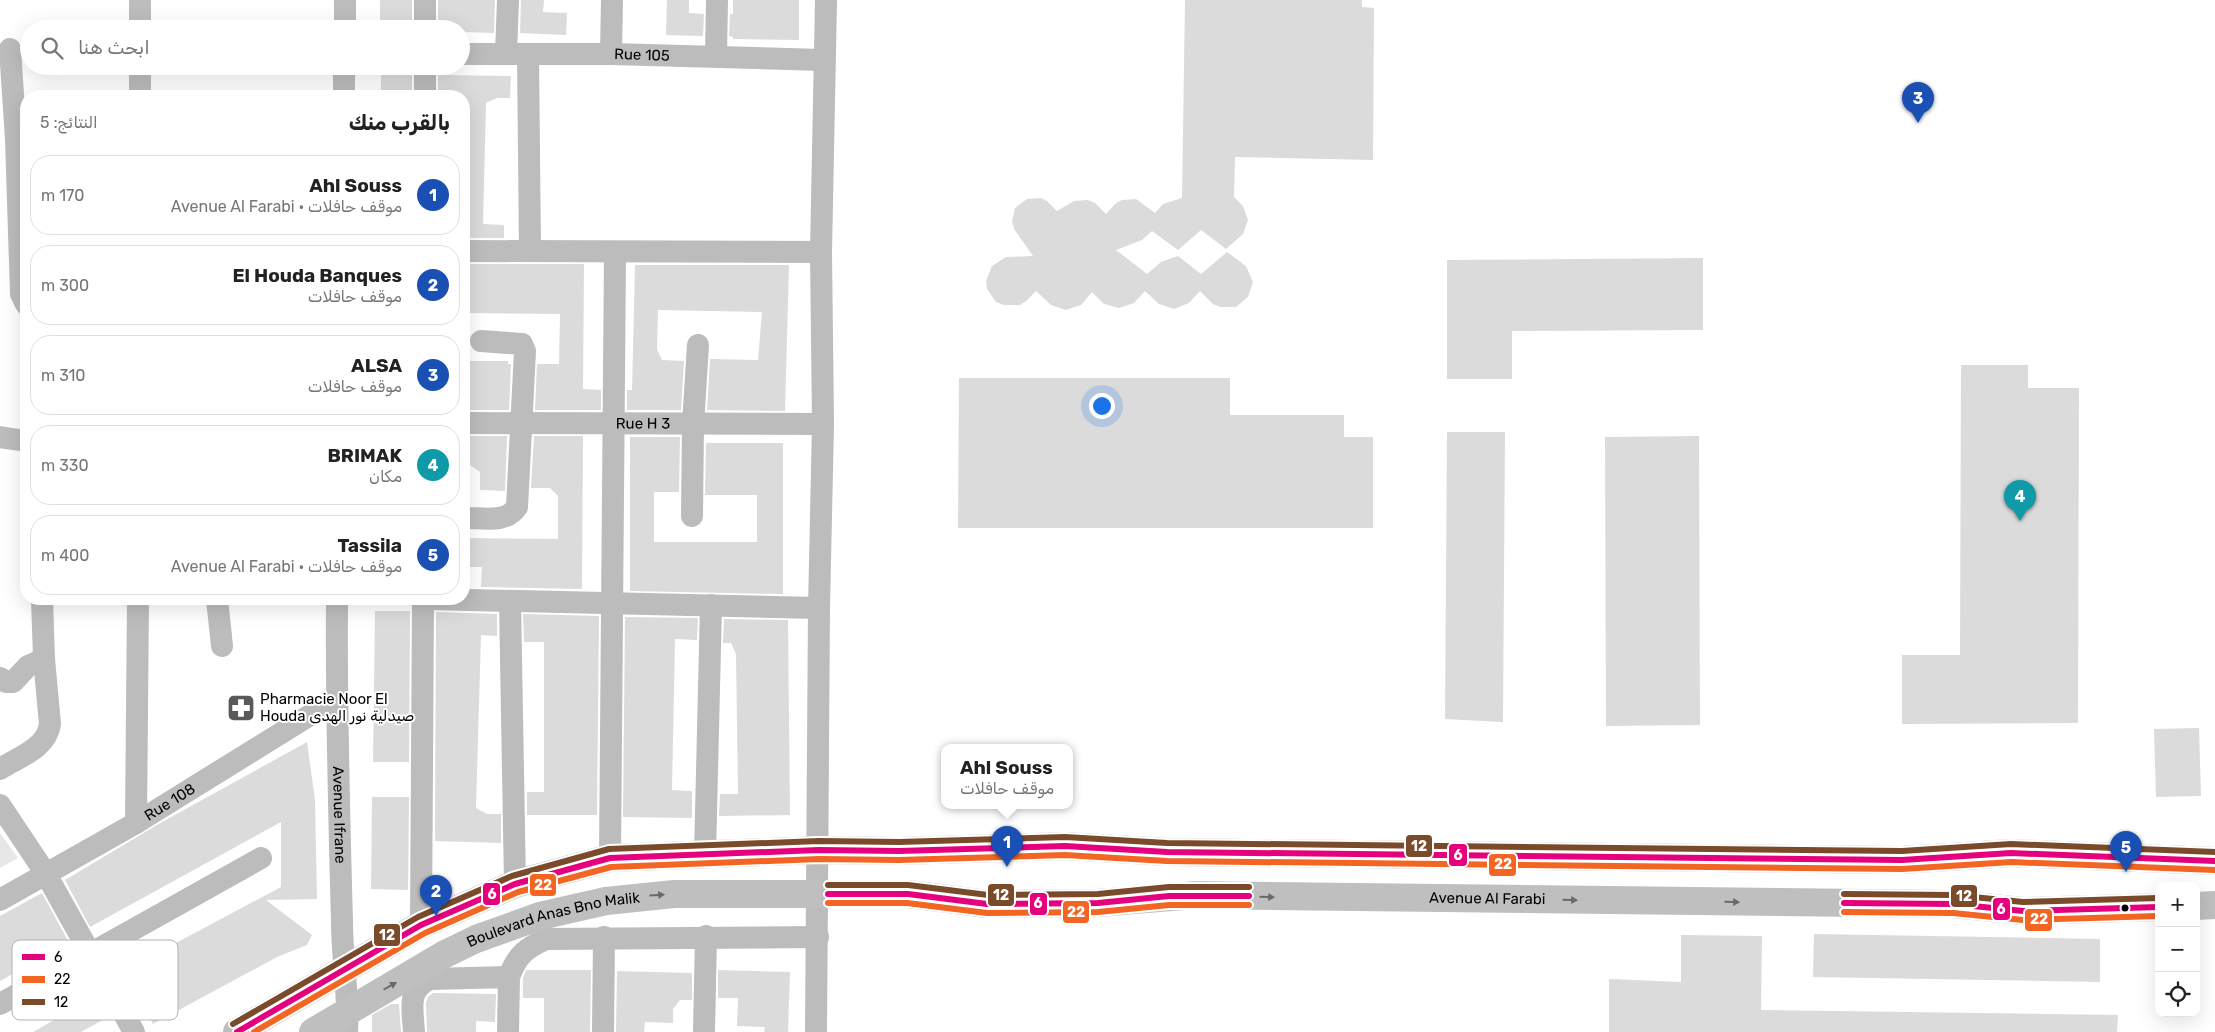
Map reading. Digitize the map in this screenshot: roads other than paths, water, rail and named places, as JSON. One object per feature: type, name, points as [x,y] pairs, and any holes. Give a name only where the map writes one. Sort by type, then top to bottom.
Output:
[{"type":"street","points":[[140,0],[140,20]]},
{"type":"street","points":[[345,0],[345,20]]},
{"type":"street","points":[[425,0],[425,20]]},
{"type":"street","points":[[508,0],[517,54],[530,251]]},
{"type":"street","points":[[611,54],[612,0]]},
{"type":"street","points":[[716,56],[717,0]]},
{"type":"street","points":[[816,1032],[819,850],[819,608],[823,424],[821,252],[823,60],[826,0]]},
{"type":"street","points":[[13,50],[20,128]]},
{"type":"street","name":"Rue 105","points":[[470,54],[611,54],[823,60]]},
{"type":"street","points":[[140,75],[140,90]]},
{"type":"street","points":[[344,75],[344,90]]},
{"type":"street","points":[[425,75],[425,90]]},
{"type":"street","points":[[470,251],[821,252]]},
{"type":"street","points":[[610,858],[616,252]]},
{"type":"street","points":[[470,518],[506,518],[517,507],[524,348],[522,344],[481,341]]},
{"type":"street","points":[[692,516],[692,424],[698,345]]},
{"type":"street","name":"Rue H 3","points":[[470,423],[823,424]]},
{"type":"street","points":[[0,437],[20,440]]},
{"type":"street","points":[[470,600],[819,608]]},
{"type":"street","points":[[510,601],[515,884]]},
{"type":"street","points":[[0,769],[43,743],[49,734],[50,724],[44,659],[42,605]]},
{"type":"street","points":[[136,823],[138,605]]},
{"type":"street","points":[[217,605],[222,646]]},
{"type":"street","name":"Avenue Ifrane","points":[[337,605],[336,699],[342,933],[348,1021]]},
{"type":"street","points":[[421,925],[423,605]]},
{"type":"street","points":[[705,855],[711,605]]},
{"type":"street","points":[[0,678],[6,682],[13,682],[28,666],[44,659]]},
{"type":"street","name":"Rue 108","points":[[0,900],[136,823],[336,699]]},
{"type":"street","points":[[0,805],[46,874],[83,940]]},
{"type":"street","points":[[237,1032],[421,925],[515,884],[610,858],[819,850],[900,851],[1073,846],[1167,852],[1902,860],[2011,853],[2215,861]]},
{"type":"street","points":[[113,940],[261,858]]},
{"type":"street","name":"Boulevard Anas Bno Malik","points":[[313,1032],[348,1021],[446,954],[476,940],[524,922],[573,908],[623,899],[674,894],[817,894]]},
{"type":"street","name":"Avenue Al Farabi","points":[[817,894],[908,894],[987,904],[1098,903],[1196,895],[1953,904],[2023,911],[2155,907]]},
{"type":"street","points":[[2200,906],[2215,905]]},
{"type":"street","points":[[508,1032],[509,977],[514,961],[529,946],[546,939],[706,936],[818,937]]},
{"type":"street","points":[[704,1032],[706,936]]},
{"type":"street","points":[[603,1032],[604,937]]},
{"type":"street","points":[[414,1032],[413,994],[422,983],[430,979],[509,977]]},
{"type":"street","points":[[0,1004],[12,997]]},
{"type":"street","points":[[127,1020],[134,1032]]},
{"type":"place","name":"ALSA","points":[[1918,123]]},
{"type":"place","name":"BRIMAK","points":[[2020,521]]},
{"type":"place","name":"Pharmacie Noor El Houda صيدلية نور الهدى","points":[[241,708]]},
{"type":"place","name":"Ahl Souss","points":[[1007,867]]},
{"type":"place","name":"Tassila","points":[[2126,872]]},
{"type":"place","name":"El Houda Banques","points":[[436,916]]}]
